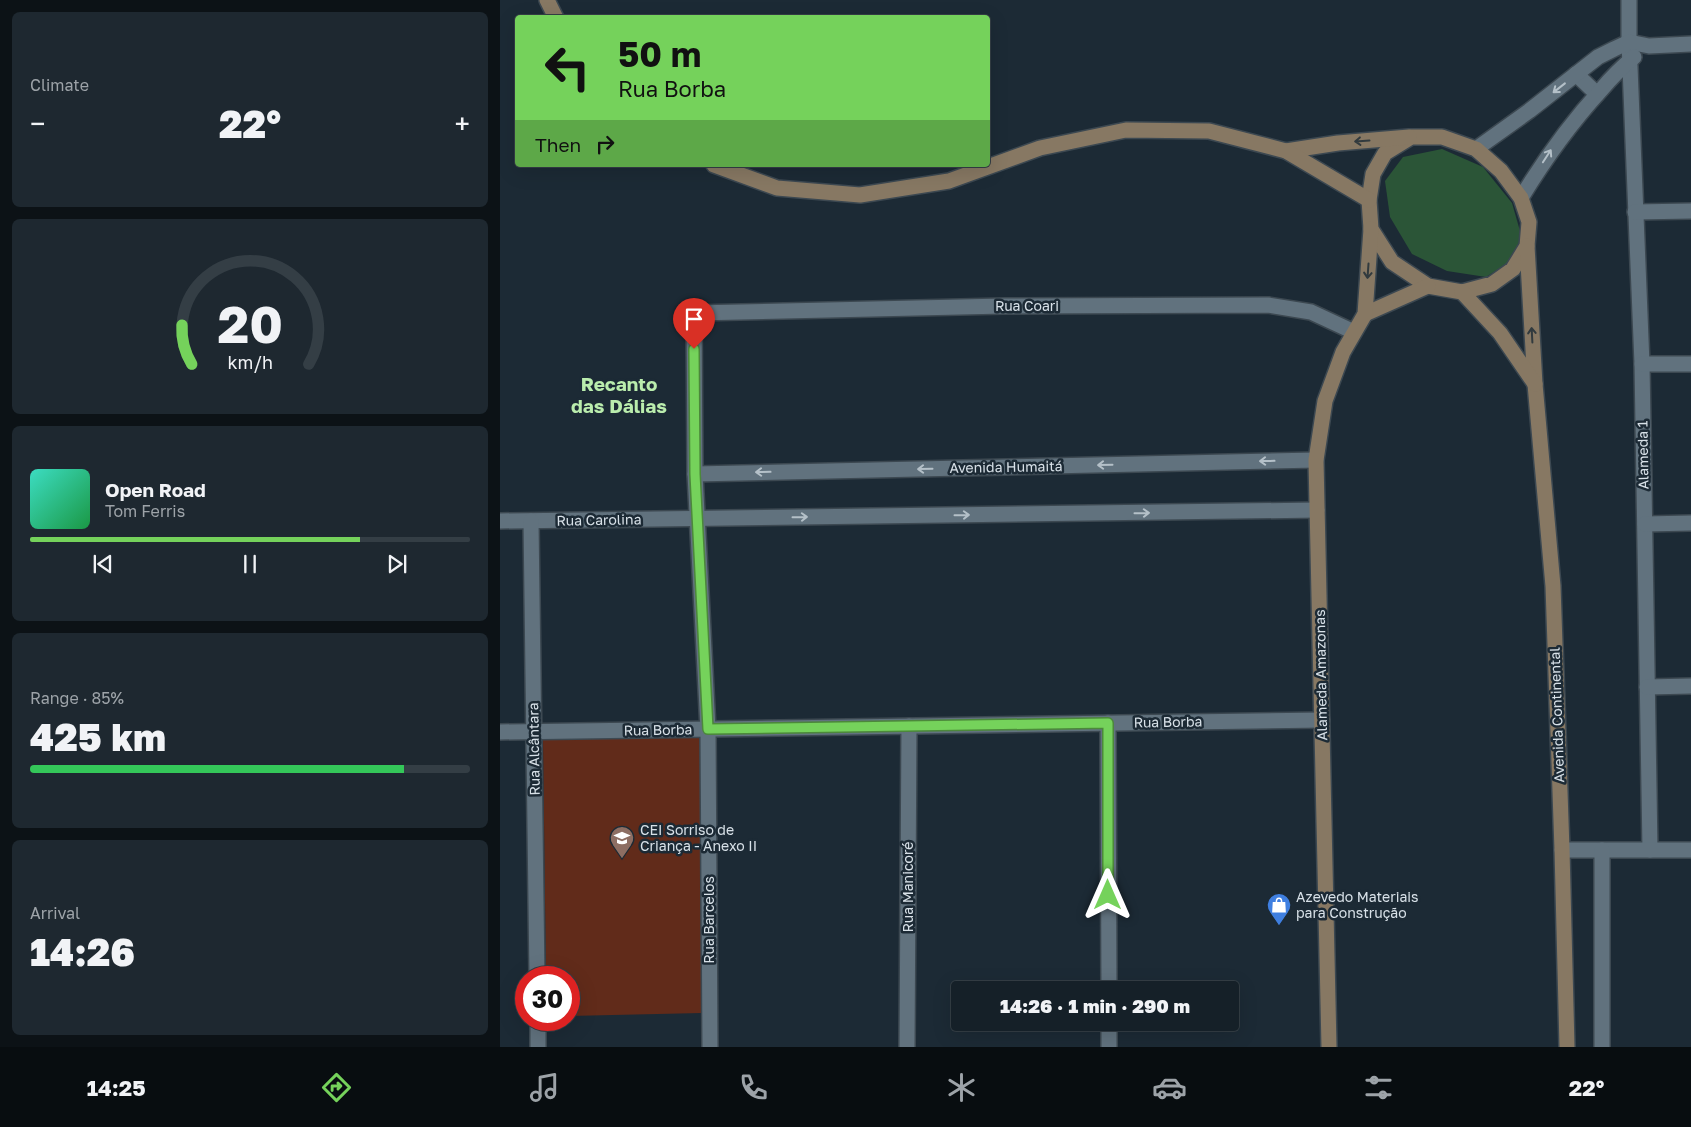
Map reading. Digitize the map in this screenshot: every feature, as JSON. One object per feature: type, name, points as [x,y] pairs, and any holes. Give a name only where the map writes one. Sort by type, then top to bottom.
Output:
[{"type":"street","points":[[547,0],[554,15]]},
{"type":"street","name":"Alameda 1","points":[[1629,0],[1635,212],[1642,364],[1650,850]]},
{"type":"street","points":[[1476,149],[1529,111],[1598,57],[1629,42],[1649,46],[1691,44]]},
{"type":"street","points":[[1521,198],[1548,154],[1569,126],[1630,61],[1649,46]]},
{"type":"street","points":[[1576,74],[1597,94]]},
{"type":"street","points":[[990,167],[1040,148],[1126,130],[1208,131],[1286,151],[1369,200]]},
{"type":"street","points":[[1286,151],[1338,143],[1411,137],[1442,137],[1476,149],[1501,171],[1521,198],[1529,222],[1527,246],[1513,269],[1492,284],[1462,292],[1428,286],[1392,262],[1371,229],[1369,200],[1373,174],[1385,153],[1411,137]]},
{"type":"street","points":[[719,167],[777,188],[860,195],[949,182],[989,167]]},
{"type":"street","points":[[1635,212],[1691,211]]},
{"type":"street","name":"Alameda Amazonas","points":[[1329,1047],[1316,460],[1325,401],[1343,352],[1365,314],[1371,229]]},
{"type":"street","name":"Avenida Continental","points":[[1527,246],[1535,384],[1553,586],[1567,1047]]},
{"type":"street","points":[[1365,314],[1428,286]]},
{"type":"street","name":"Avenida Continental","points":[[1462,292],[1500,333],[1535,384]]},
{"type":"street","name":"Rua Coari","points":[[694,313],[1004,306],[1268,305],[1311,312],[1354,332]]},
{"type":"street","name":"Rua Barcelos","points":[[694,313],[695,474],[708,729],[710,1047]]},
{"type":"street","points":[[1642,364],[1691,364]]},
{"type":"street","name":"Avenida Humaitá","points":[[695,474],[1316,460]]},
{"type":"street","points":[[698,519],[1317,510]]},
{"type":"street","name":"Rua Carolina","points":[[500,521],[698,519]]},
{"type":"street","name":"Rua Alcântara","points":[[531,521],[537,966]]},
{"type":"street","points":[[1645,524],[1691,523]]},
{"type":"street","points":[[1647,687],[1691,686]]},
{"type":"street","name":"Rua Borba","points":[[500,732],[1322,720]]},
{"type":"street","points":[[1108,723],[1109,981]]},
{"type":"street","name":"Rua Manicoré","points":[[908,1047],[909,726]]},
{"type":"street","points":[[1562,850],[1691,850]]},
{"type":"street","points":[[1602,850],[1602,1047]]},
{"type":"street","points":[[538,1031],[538,1047]]},
{"type":"street","points":[[1109,1031],[1109,1047]]},
{"type":"green space","points":[[1442,149],[1483,167],[1512,203],[1522,238],[1508,263],[1486,277],[1447,271],[1412,254],[1390,217],[1385,181],[1403,157]]},
{"type":"building","name":"CEI Sorriso de Criança - Anexo II","points":[[700,735],[702,1013],[580,1016],[580,966],[546,966],[543,740]]},
{"type":"place","name":"CEI Sorriso de Criança - Anexo II","points":[[622,859]]},
{"type":"place","name":"Azevedo Materiais para Construção","points":[[1279,926]]},
{"type":"district","name":"Recanto das Dálias","points":[[619,395]]},
{"type":"route","points":[[694,349],[695,474],[708,729],[1108,723],[1108,895]]}]
